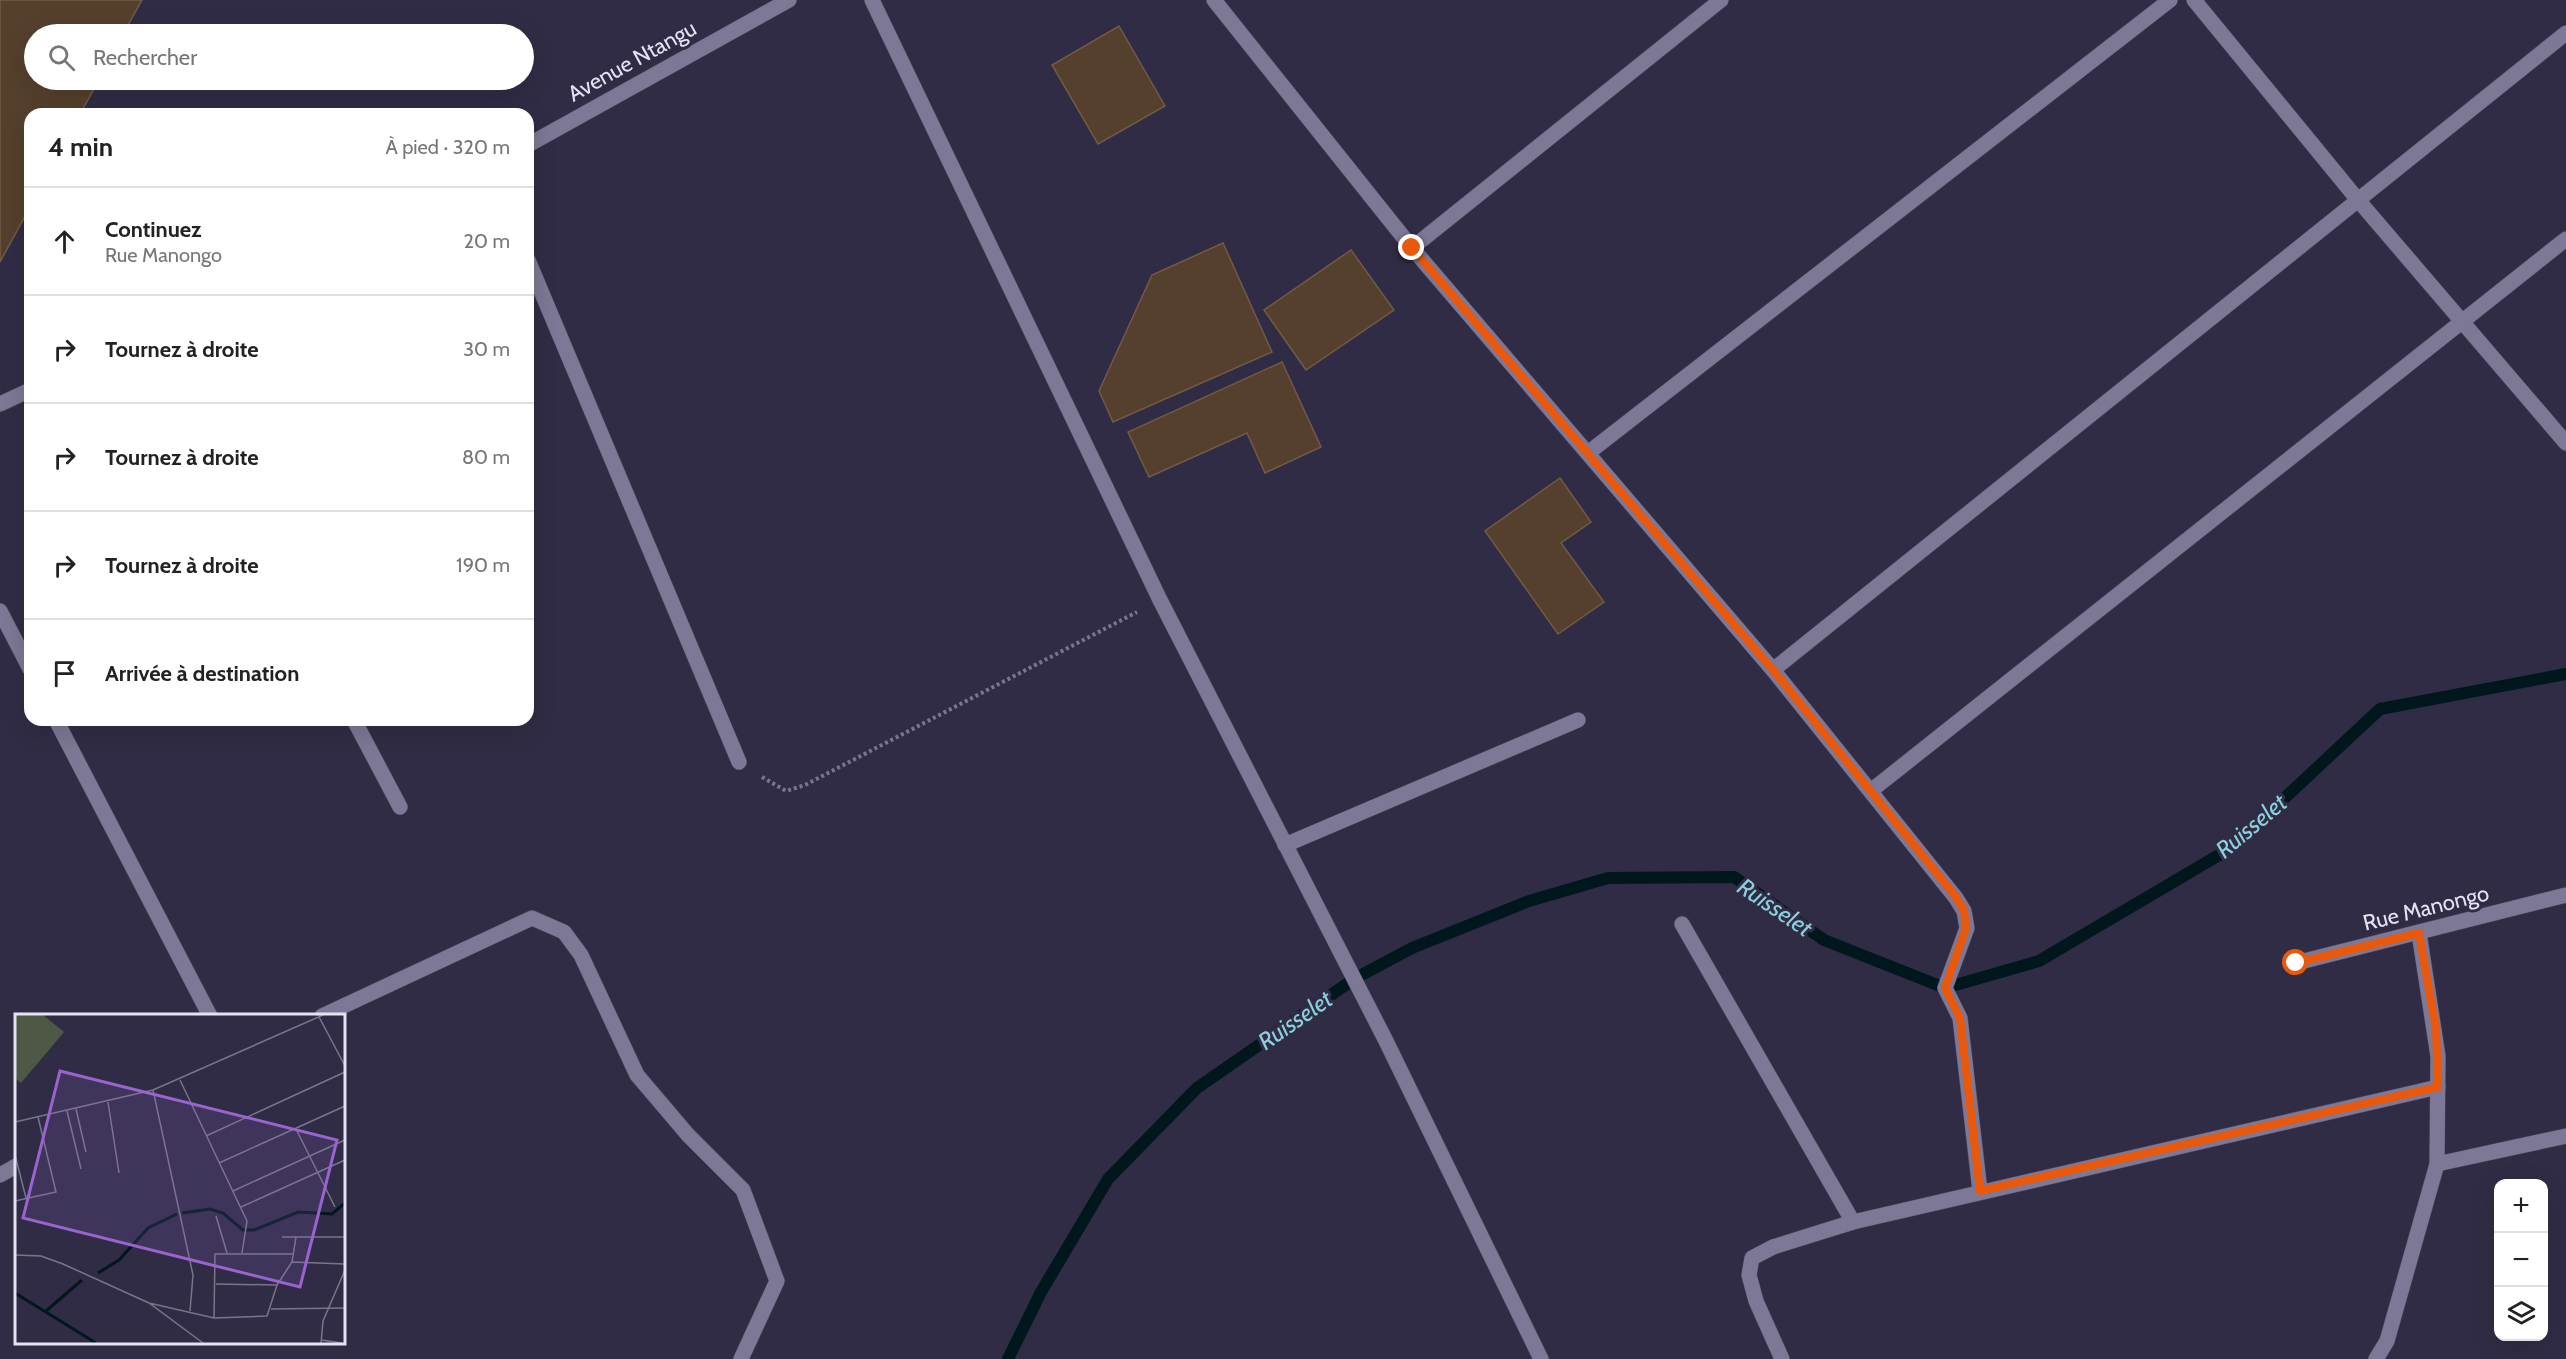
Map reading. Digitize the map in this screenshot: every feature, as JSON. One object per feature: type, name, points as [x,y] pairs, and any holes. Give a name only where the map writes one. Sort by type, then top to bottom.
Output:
[{"type":"street","name":"Avenue Ntangu","points":[[534,142],[789,0]]},
{"type":"street","points":[[872,0],[1160,600],[1386,1041],[1541,1359]]},
{"type":"street","points":[[1214,0],[1412,248],[1773,670],[1956,897],[1964,910],[1966,928],[1945,988],[1960,1018],[1980,1191]]},
{"type":"street","points":[[1412,248],[1721,0]]},
{"type":"street","points":[[1588,453],[2170,0]]},
{"type":"street","points":[[2194,0],[2358,200],[2566,443]]},
{"type":"street","points":[[1773,670],[2566,33]]},
{"type":"street","points":[[1872,790],[2566,239]]},
{"type":"street","points":[[534,274],[739,762]]},
{"type":"street","points":[[0,404],[24,393]]},
{"type":"street","points":[[0,611],[24,657]]},
{"type":"street","points":[[1286,845],[1578,720]]},
{"type":"street","points":[[59,726],[209,1014]]},
{"type":"street","points":[[357,726],[400,807]]},
{"type":"street","name":"Rue Manongo","points":[[2296,963],[2566,895]]},
{"type":"street","points":[[326,1014],[532,918],[564,932],[581,955],[637,1075],[688,1135],[743,1190],[777,1281],[741,1359]]},
{"type":"street","points":[[1682,924],[1853,1222]]},
{"type":"street","points":[[2376,1359],[2387,1341],[2437,1164],[2436,1029],[2419,933]]},
{"type":"street","points":[[1782,1359],[1756,1301],[1749,1275],[1752,1258],[1773,1247],[1853,1222],[1980,1191],[2438,1087]]},
{"type":"street","points":[[2437,1164],[2566,1136]]},
{"type":"street","points":[[0,1175],[15,1167]]},
{"type":"path","points":[[739,762],[786,791],[805,785],[1160,600]]},
{"type":"building","points":[[0,0],[142,0],[129,24],[24,24],[24,90],[93,90],[83,108],[24,108],[24,218],[0,262]]},
{"type":"building","points":[[1119,26],[1165,106],[1098,144],[1052,65]]},
{"type":"building","points":[[1223,243],[1272,352],[1113,422],[1099,391],[1152,275]]},
{"type":"building","points":[[1351,250],[1394,310],[1306,370],[1264,310]]},
{"type":"building","points":[[1282,362],[1321,447],[1265,473],[1247,433],[1149,477],[1128,432]]},
{"type":"building","points":[[1560,478],[1591,522],[1561,543],[1604,602],[1558,634],[1485,531]]},
{"type":"waterway","name":"Ruisselet","points":[[1008,1359],[1041,1292],[1108,1179],[1197,1088],[1354,979],[1412,948],[1529,901],[1608,878],[1734,877],[1824,940],[1945,988],[2039,961],[2231,848],[2380,709],[2566,674]]},
{"type":"route","points":[[1412,248],[1773,670],[1872,790],[1964,910],[1966,928],[1945,988],[1960,1018],[1980,1191],[2438,1087],[2436,1029],[2419,933],[2296,963]]}]
